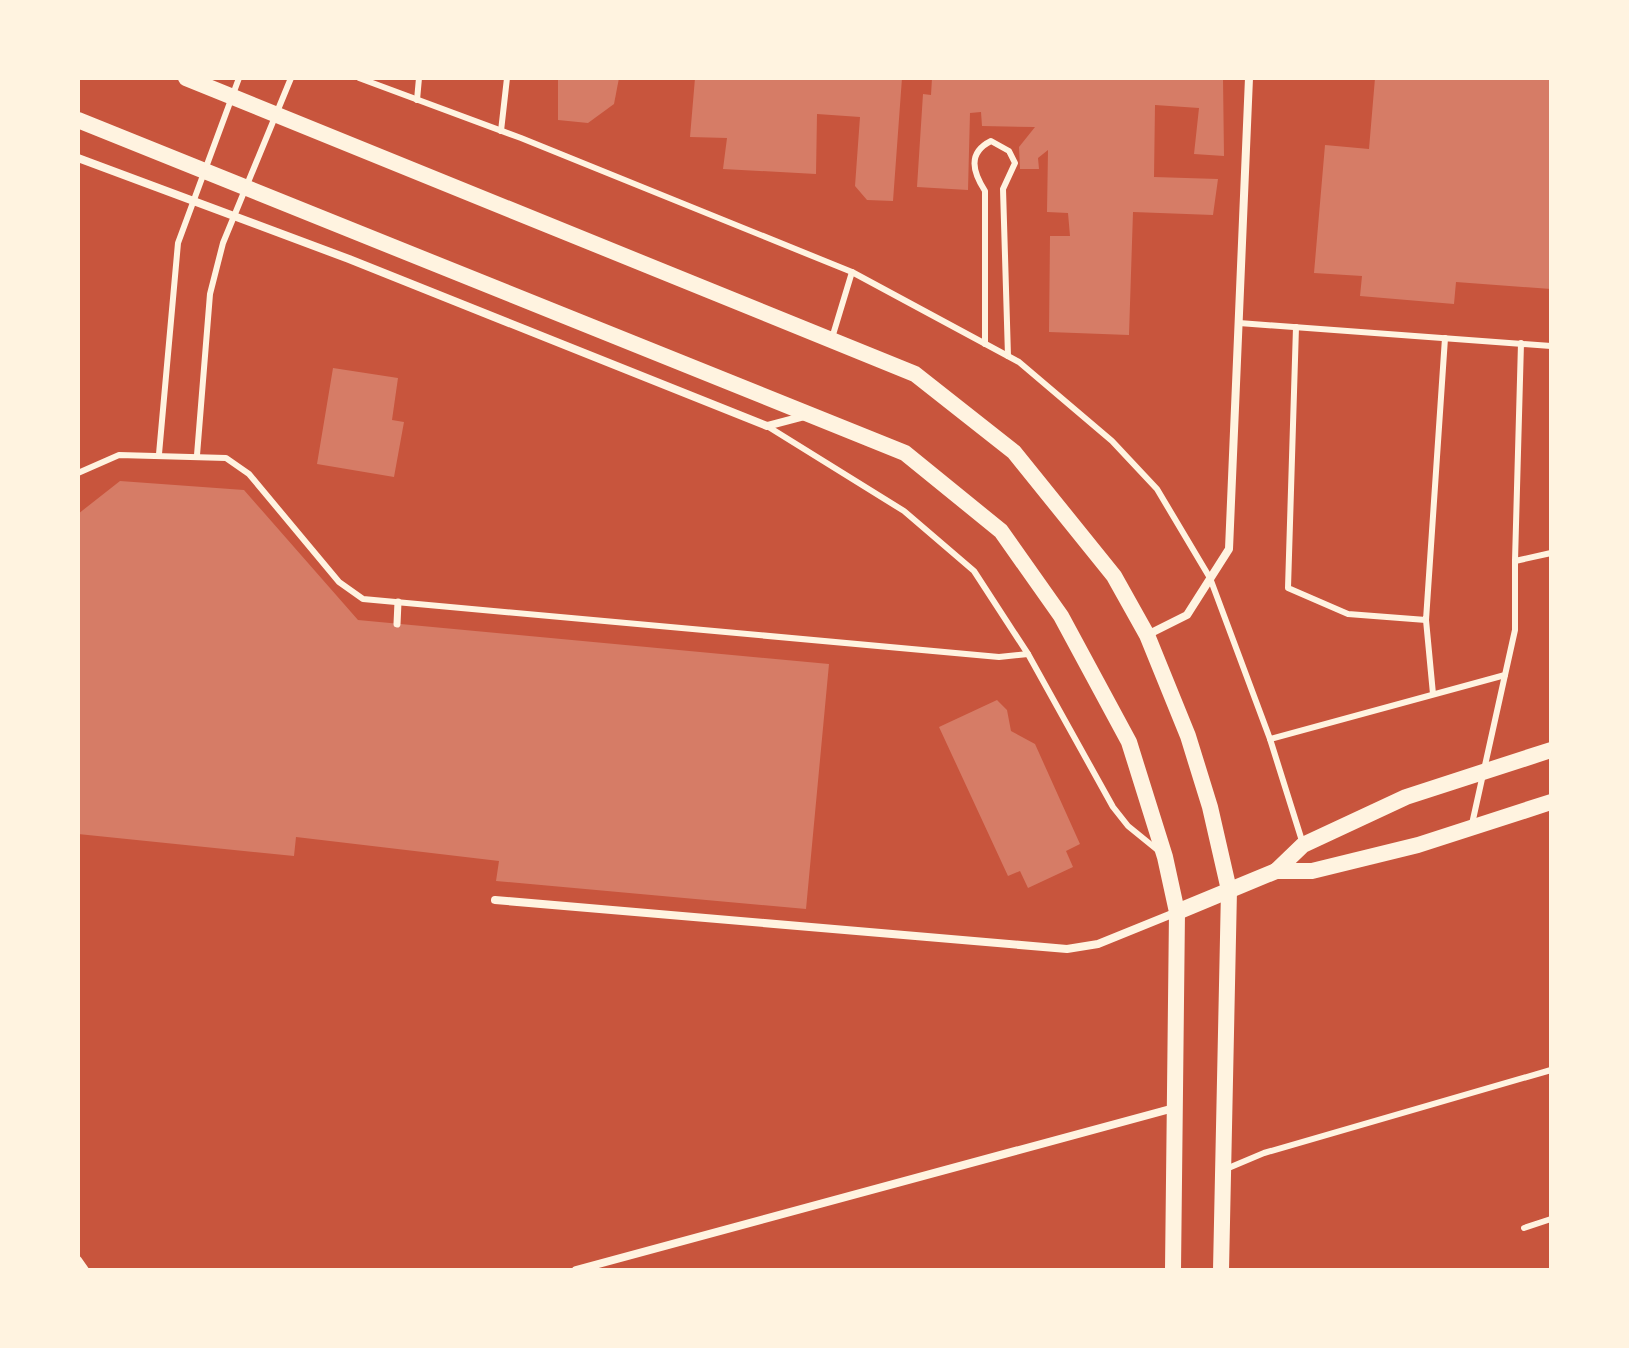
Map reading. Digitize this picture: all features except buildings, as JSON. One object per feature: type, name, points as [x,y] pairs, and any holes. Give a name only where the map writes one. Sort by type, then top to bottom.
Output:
[{"type":"main road","points":[[186,78],[915,374],[1014,452],[1114,576],[1147,635],[1188,736],[1210,807],[1229,890],[1221,1270]]},
{"type":"main road","points":[[78,120],[905,453],[1001,531],[1061,616],[1129,742],[1165,857],[1177,912],[1173,1270]]},
{"type":"main road","points":[[1177,912],[1276,871],[1303,845],[1406,797],[1551,750]]},
{"type":"main road","points":[[1276,871],[1312,871],[1471,829],[1551,802]]},
{"type":"street","points":[[1147,635],[1187,615],[1229,549],[1249,78]]},
{"type":"street","points":[[78,158],[193,200],[767,426],[809,415]]},
{"type":"street","points":[[397,624],[398,602]]},
{"type":"street","points":[[495,900],[1067,949],[1098,944],[1177,912]]},
{"type":"street","points":[[576,1270],[1176,1107]]},
{"type":"street","points":[[78,1260],[85,1270]]},
{"type":"lane","points":[[159,454],[178,243],[239,78]]},
{"type":"lane","points":[[197,455],[210,294],[223,243],[279,116],[291,78]]},
{"type":"lane","points":[[359,78],[501,131],[852,272],[1008,356],[1112,441],[1157,489],[1210,578],[1270,739],[1303,845]]},
{"type":"lane","points":[[417,100],[419,78]]},
{"type":"lane","points":[[501,131],[507,78]]},
{"type":"lane","points":[[985,344],[985,191],[974,170],[973,159],[977,150],[991,141],[1009,151],[1015,163],[1003,189],[1008,356]]},
{"type":"lane","points":[[832,340],[852,272]]},
{"type":"lane","points":[[1239,323],[1551,346]]},
{"type":"lane","points":[[1296,327],[1288,588],[1348,614],[1426,620]]},
{"type":"lane","points":[[1433,694],[1426,620],[1445,338]]},
{"type":"lane","points":[[1471,829],[1515,630],[1521,343]]},
{"type":"lane","points":[[767,426],[916,521],[974,571],[1028,654],[1113,807],[1128,826],[1165,857]]},
{"type":"lane","points":[[78,473],[119,455],[226,458],[249,474],[350,594],[363,599],[999,657],[1028,654]]},
{"type":"lane","points":[[1515,561],[1551,553]]},
{"type":"lane","points":[[1270,739],[1505,675]]},
{"type":"lane","points":[[1223,1170],[1264,1153],[1551,1070]]},
{"type":"lane","points":[[1524,1228],[1551,1219]]}]
